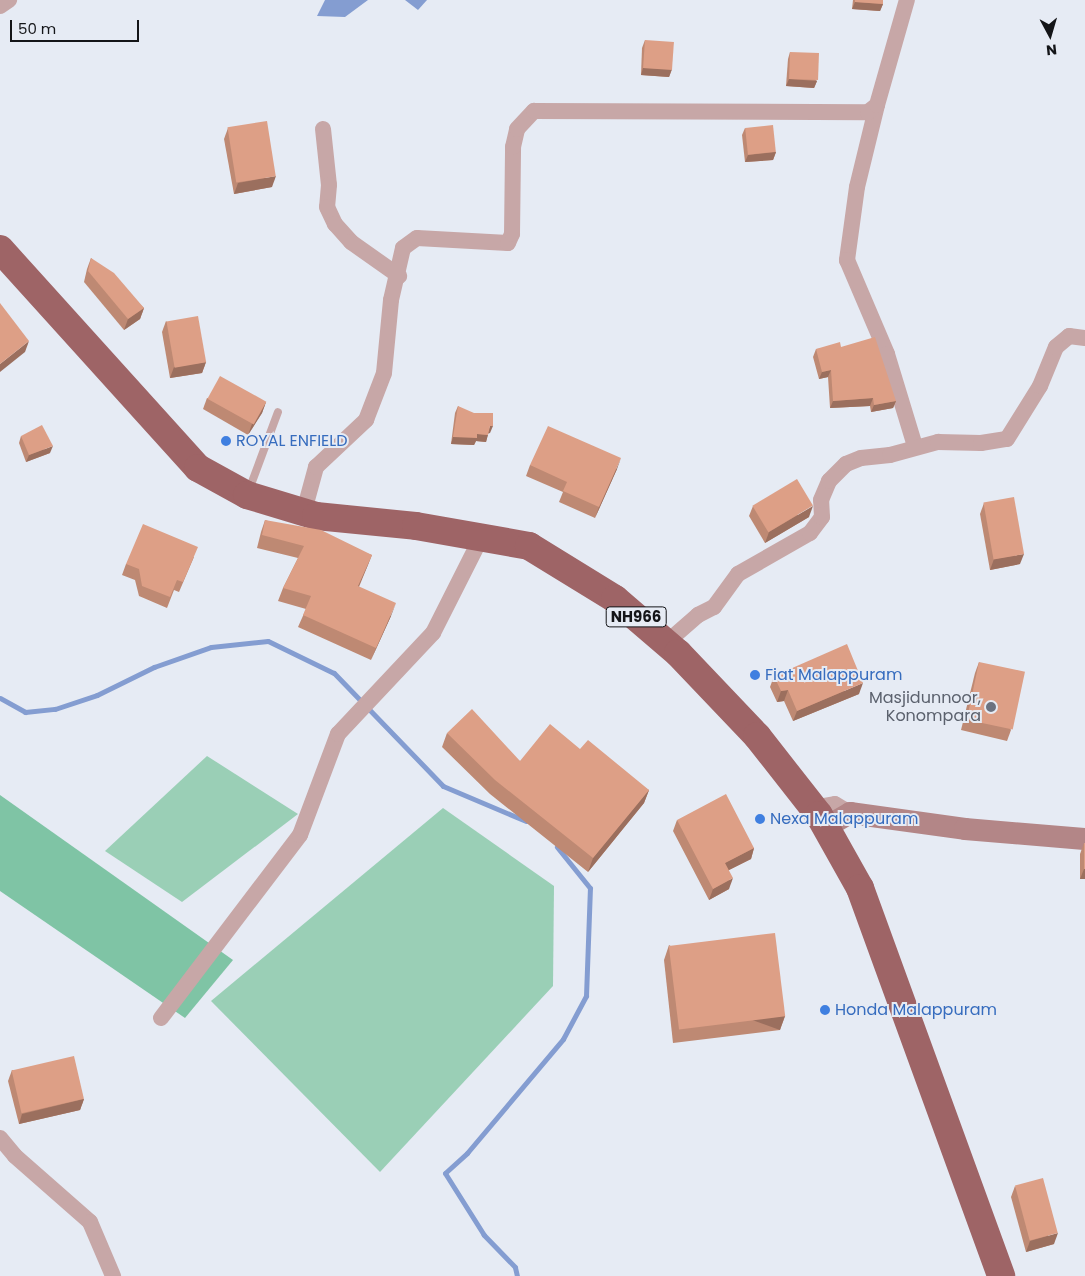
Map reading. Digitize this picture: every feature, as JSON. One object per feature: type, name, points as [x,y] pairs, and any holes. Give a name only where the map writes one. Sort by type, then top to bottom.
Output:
[{"type":"highway","name":"NH966","points":[[0,249],[198,468],[247,495],[316,516],[416,526],[529,546],[615,599],[666,643],[757,736],[820,817],[860,888],[1002,1276]]},
{"type":"main road","points":[[820,817],[850,813],[965,829],[1085,839]]},
{"type":"street","points":[[0,6],[9,0]]},
{"type":"street","points":[[907,0],[877,105],[857,187],[847,260],[887,354],[915,446]]},
{"type":"street","points":[[304,511],[316,467],[366,420],[384,373],[391,300],[399,276],[403,248],[417,238],[508,243],[512,234],[513,147],[517,129],[534,111],[868,112],[877,105]]},
{"type":"street","points":[[323,129],[329,185],[328,207],[335,224],[351,242],[399,276]]},
{"type":"street","points":[[666,643],[698,615],[714,607],[738,574],[810,533],[822,517],[821,500],[829,481],[846,464],[861,458],[890,455],[915,446],[938,442],[981,444],[1006,438],[1040,386],[1056,347],[1069,336],[1085,338]]},
{"type":"street","points":[[161,1018],[300,835],[338,734],[386,686],[434,633],[481,538]]},
{"type":"street","points":[[0,1138],[15,1156],[90,1222],[113,1276]]},
{"type":"lane","points":[[247,495],[278,412]]},
{"type":"green space","points":[[207,756],[298,814],[182,902],[105,851]]},
{"type":"green space","points":[[0,795],[233,960],[185,1018],[0,891]]},
{"type":"green space","points":[[443,808],[554,886],[553,986],[380,1172],[211,1001]]},
{"type":"water","points":[[325,0],[368,0],[345,17],[317,16]]},
{"type":"water","points":[[405,0],[427,0],[418,10]]},
{"type":"building","points":[[855,0],[883,0],[883,4],[855,2]]},
{"type":"building","points":[[645,40],[674,42],[672,70],[643,68]]},
{"type":"building","points":[[790,52],[819,53],[818,80],[789,79]]},
{"type":"building","points":[[267,121],[276,176],[236,183],[227,127]]},
{"type":"building","points":[[773,125],[776,152],[748,155],[745,128]]},
{"type":"building","points":[[91,258],[114,273],[144,308],[128,319],[88,271]]},
{"type":"building","points":[[0,303],[29,341],[0,364]]},
{"type":"building","points":[[198,316],[206,362],[175,368],[166,322]]},
{"type":"building","points":[[875,337],[896,401],[874,405],[873,398],[833,401],[831,370],[822,372],[816,349],[840,342],[841,347]]},
{"type":"building","points":[[220,376],[266,402],[254,424],[207,399]]},
{"type":"building","points":[[458,406],[474,413],[493,413],[493,426],[490,426],[488,435],[477,434],[477,438],[453,437]]},
{"type":"building","points":[[42,425],[53,446],[29,455],[21,436]]},
{"type":"building","points":[[548,426],[621,458],[599,507],[563,491],[567,482],[530,465]]},
{"type":"building","points":[[797,479],[813,506],[768,532],[752,506]]},
{"type":"building","points":[[1014,497],[1024,554],[994,560],[983,502]]},
{"type":"building","points":[[265,520],[321,530],[372,555],[358,586],[396,603],[376,648],[303,615],[311,596],[283,588],[304,546],[262,535]]},
{"type":"building","points":[[143,524],[198,547],[183,582],[177,580],[170,597],[142,586],[139,569],[126,564]]},
{"type":"building","points":[[847,644],[863,683],[797,711],[788,690],[781,691],[774,676]]},
{"type":"building","name":"Masjidunnoor, Konompara","points":[[979,662],[1025,672],[1013,729],[967,720]]},
{"type":"building","points":[[472,709],[520,761],[550,724],[580,749],[588,740],[649,790],[593,858],[495,780],[447,733]]},
{"type":"building","points":[[726,794],[754,848],[725,863],[733,878],[713,889],[677,820]]},
{"type":"building","points":[[1085,843],[1085,869],[1084,869]]},
{"type":"building","points":[[775,933],[785,1016],[679,1029],[669,946]]},
{"type":"building","points":[[74,1056],[84,1099],[22,1113],[12,1070]]},
{"type":"building","points":[[1043,1178],[1058,1233],[1030,1241],[1015,1186]]},
{"type":"waterway","points":[[0,698],[25,712],[55,709],[97,695],[154,667],[211,647],[268,641],[334,673],[443,786],[526,821]]},
{"type":"waterway","points":[[517,1276],[515,1267],[484,1235],[445,1173],[467,1153],[563,1039],[586,996],[590,888],[557,847]]},
{"type":"place","name":"ROYAL ENFIELD","points":[[226,441]]},
{"type":"place","name":"Fiat Malappuram","points":[[755,675]]},
{"type":"place","name":"Masjidunnoor, Konompara","points":[[991,707]]},
{"type":"place","name":"Nexa Malappuram","points":[[760,819]]},
{"type":"place","name":"Honda Malappuram","points":[[825,1010]]}]
